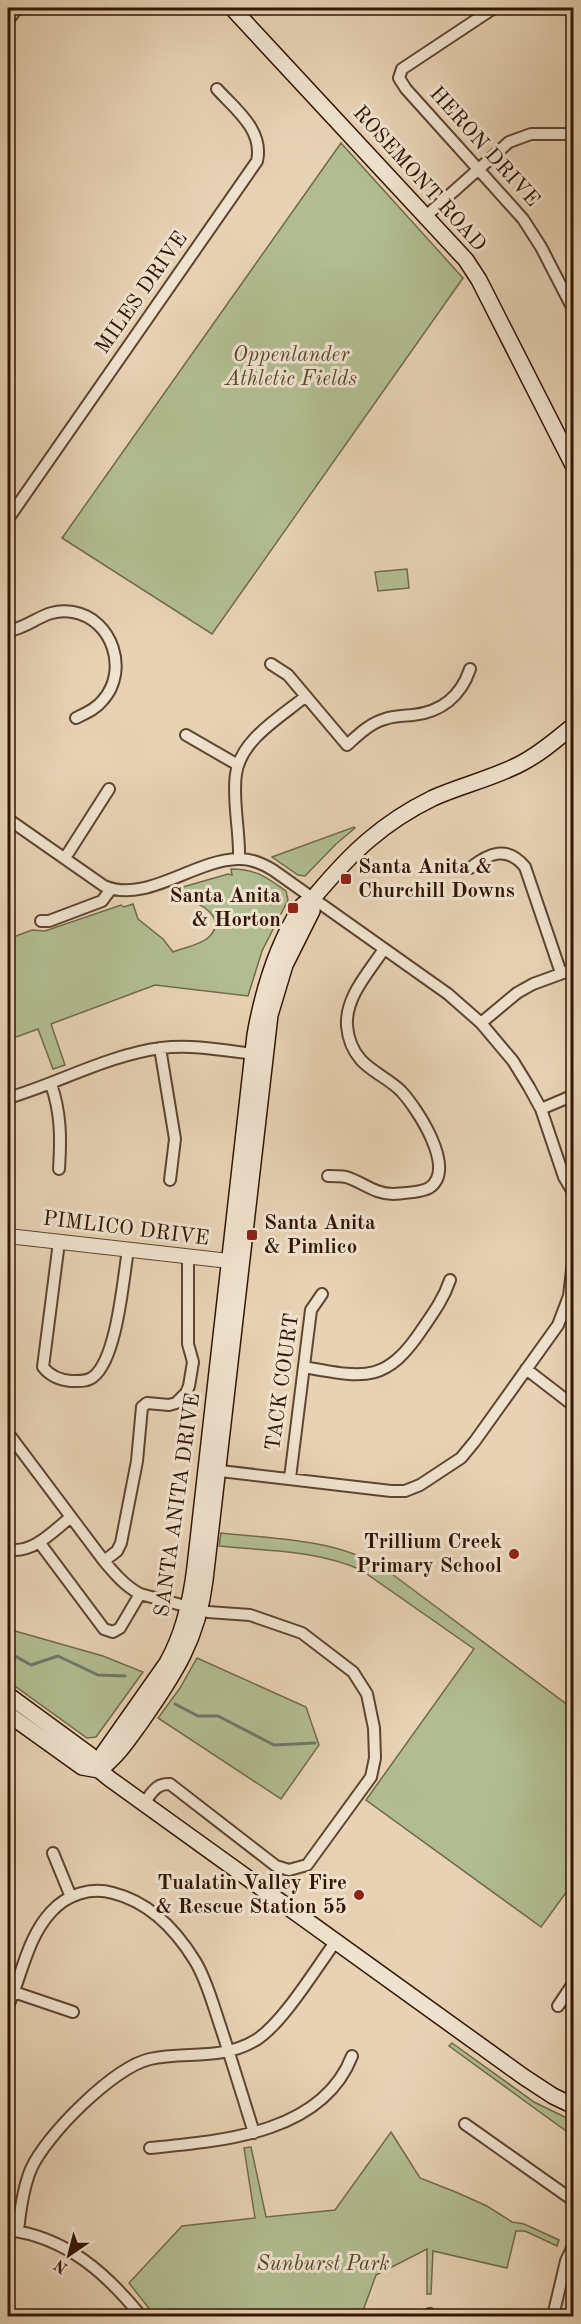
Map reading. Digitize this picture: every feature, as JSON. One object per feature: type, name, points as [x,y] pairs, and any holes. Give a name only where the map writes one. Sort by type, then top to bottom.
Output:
[{"type":"main road","name":"ROSEMONT ROAD","points":[[232,8],[426,216],[476,273],[573,467]]},
{"type":"main road","name":"SANTA ANITA DRIVE","points":[[99,1770],[103,1754],[161,1674],[194,1609],[235,1262],[253,1054],[261,1001],[283,941],[303,904],[313,899],[358,847],[397,818],[447,792],[525,762],[573,725]]},
{"type":"main road","name":"SANTA ANITA DRIVE","points":[[235,1262],[270,1015],[285,965],[312,911],[313,899]]},
{"type":"main road","points":[[8,1695],[90,1755],[99,1770],[144,1803],[524,2077],[573,2106]]},
{"type":"main road","points":[[8,1713],[82,1767],[99,1770]]},
{"type":"street","points":[[8,21],[17,8]]},
{"type":"street","name":"HERON DRIVE","points":[[494,8],[399,74],[406,89],[515,208],[530,228],[573,311]]},
{"type":"street","name":"MILES DRIVE","points":[[8,519],[257,161],[257,136],[217,89]]},
{"type":"street","points":[[426,216],[504,146],[519,137],[540,133],[573,134]]},
{"type":"street","points":[[8,631],[50,612],[67,612],[85,616],[105,632],[115,653],[115,678],[104,700],[76,718]]},
{"type":"street","points":[[271,664],[288,675],[347,746],[376,723],[423,714],[444,706],[461,689],[470,669]]},
{"type":"street","points":[[239,858],[236,776],[238,765],[244,751],[252,741],[306,696]]},
{"type":"street","points":[[186,735],[238,765]]},
{"type":"street","points":[[65,858],[109,789]]},
{"type":"street","points":[[8,819],[111,889],[132,891],[218,862],[239,858],[262,864],[273,870],[448,994],[481,1023],[513,1061],[541,1109],[564,1177],[573,1194]]},
{"type":"street","points":[[470,868],[494,854],[514,857],[525,867],[561,973]]},
{"type":"street","points":[[41,921],[49,921],[102,901],[111,889]]},
{"type":"street","points":[[328,1176],[347,1178],[376,1192],[390,1194],[424,1190],[430,1187],[438,1174],[436,1150],[421,1116],[398,1089],[362,1060],[353,1048],[348,1034],[347,1017],[352,999],[384,950]]},
{"type":"street","points":[[481,1023],[517,993],[533,984],[573,969]]},
{"type":"street","points":[[8,1098],[130,1055],[160,1048],[181,1046],[253,1054]]},
{"type":"street","points":[[160,1048],[175,1138],[170,1180]]},
{"type":"street","points":[[51,1084],[62,1131],[59,1169]]},
{"type":"street","points":[[541,1109],[573,1095]]},
{"type":"street","name":"PIMLICO DRIVE","points":[[8,1236],[235,1262]]},
{"type":"street","points":[[58,1242],[43,1366],[51,1375],[72,1381],[82,1381],[93,1377],[110,1351],[128,1250]]},
{"type":"street","points":[[212,1470],[391,1491],[405,1491],[420,1485],[468,1451],[558,1325],[572,1284],[573,1253]]},
{"type":"street","points":[[104,1562],[117,1551],[121,1543],[137,1461],[142,1407],[147,1403],[169,1405],[176,1403],[186,1393],[189,1386],[193,1362],[188,1344],[188,1257]]},
{"type":"street","points":[[304,1367],[356,1376],[374,1373],[390,1366],[410,1349],[444,1297],[450,1280]]},
{"type":"street","name":"TACK COURT","points":[[290,1479],[311,1310],[322,1294]]},
{"type":"street","points":[[526,1369],[573,1406]]},
{"type":"street","points":[[8,1433],[104,1562],[120,1580],[140,1594],[194,1609],[250,1615],[302,1633],[353,1672],[367,1694],[374,1728],[375,1758],[371,1777],[308,1865],[289,1870],[276,1866],[170,1784],[162,1783],[157,1786],[144,1803]]},
{"type":"street","points":[[8,1550],[26,1549],[39,1542],[71,1517]]},
{"type":"street","points":[[39,1542],[104,1629],[113,1632],[120,1628],[140,1594]]},
{"type":"street","points":[[53,1853],[71,1896]]},
{"type":"street","points":[[8,2006],[11,1991],[38,1929],[51,1912],[71,1896],[103,1890],[118,1894],[148,1908],[180,1939],[196,1963],[229,2051],[255,2133]]},
{"type":"street","points":[[141,2316],[115,2284],[89,2262],[54,2242],[13,2230],[35,2161],[60,2127],[128,2067],[148,2060],[210,2056],[255,2041],[275,2024],[336,1941]]},
{"type":"street","points":[[558,2006],[573,1982]]},
{"type":"street","points":[[11,1991],[73,2012]]},
{"type":"street","points":[[150,2148],[201,2143],[255,2133],[290,2119],[329,2092],[347,2069],[352,2056]]},
{"type":"street","points":[[465,2124],[573,2201]]},
{"type":"street","points":[[553,2316],[566,2262],[573,2244]]},
{"type":"green space","name":"Oppenlander Athletic Fields","points":[[341,143],[463,278],[212,634],[62,538]]},
{"type":"green space","points":[[407,569],[409,588],[378,591],[375,572]]},
{"type":"green space","points":[[354,827],[305,876],[298,875],[272,857]]},
{"type":"green space","points":[[231,869],[247,870],[266,878],[286,891],[288,900],[262,951],[248,996],[155,985],[51,1024],[65,1065],[53,1069],[38,1029],[8,1040],[8,939],[32,930],[45,931],[121,905],[124,907],[133,904],[138,919],[163,939],[173,952],[206,940],[214,930],[215,924],[210,912],[192,901],[185,900],[180,891],[183,887],[228,874],[232,875]]},
{"type":"green space","points":[[221,1533],[331,1547],[372,1562],[392,1574],[573,1709],[573,1883],[541,1927],[366,1800],[474,1649],[361,1570],[344,1563],[310,1555],[219,1546]]},
{"type":"green space","points":[[8,1629],[103,1656],[143,1672],[96,1737],[87,1738],[8,1681]]},
{"type":"green space","points":[[197,1658],[306,1707],[319,1745],[281,1799],[158,1718],[180,1688]]},
{"type":"green space","points":[[452,2043],[534,2102],[573,2121],[573,2136],[449,2046]]},
{"type":"green space","name":"Sunburst Park","points":[[391,2132],[420,2178],[487,2206],[512,2222],[524,2224],[559,2240],[557,2246],[525,2231],[516,2231],[507,2268],[433,2251],[431,2294],[427,2294],[427,2249],[376,2275],[361,2316],[155,2316],[129,2283],[182,2226],[255,2218],[244,2148],[251,2147],[266,2217],[335,2210]]},
{"type":"waterway","points":[[8,1652],[31,1665],[58,1656],[98,1675],[125,1676]]},
{"type":"waterway","points":[[175,1704],[198,1716],[218,1716],[274,1745],[315,1743]]},
{"type":"place","name":"Santa Anita & Churchill Downs","points":[[346,879]]},
{"type":"place","name":"Santa Anita & Horton","points":[[293,908]]},
{"type":"place","name":"Santa Anita & Pimlico","points":[[252,1235]]},
{"type":"place","name":"Trillium Creek Primary School","points":[[514,1554]]},
{"type":"place","name":"Tualatin Valley Fire & Rescue Station 55","points":[[359,1895]]}]
